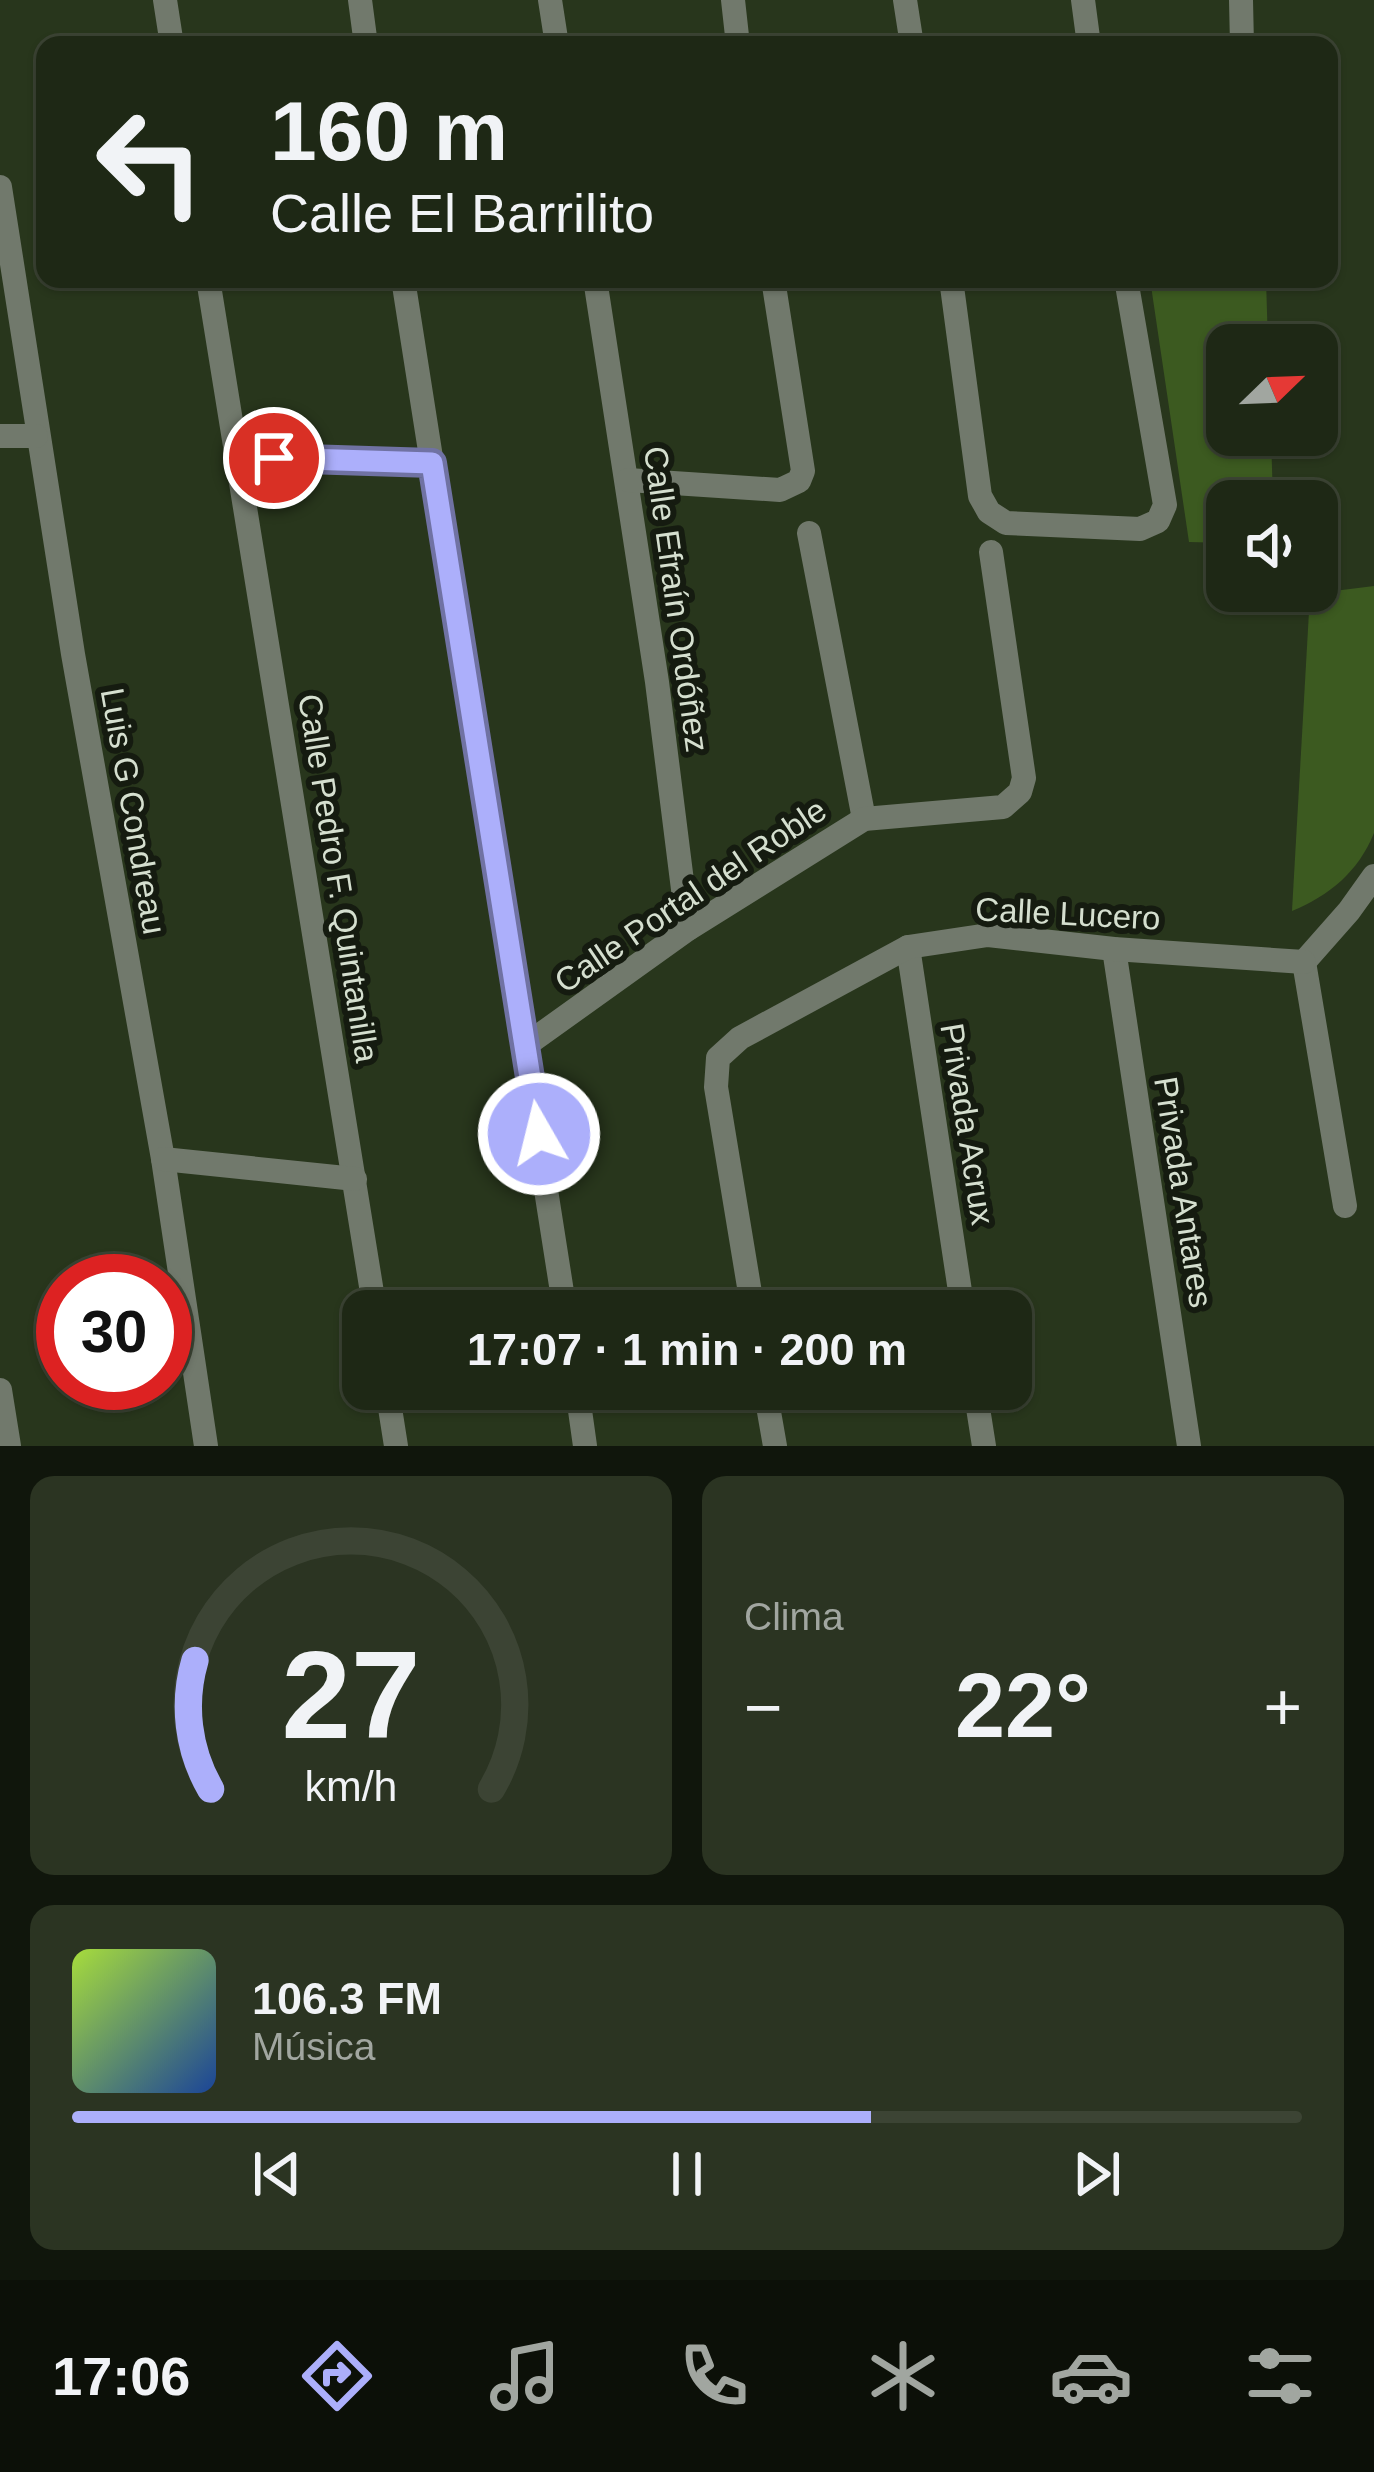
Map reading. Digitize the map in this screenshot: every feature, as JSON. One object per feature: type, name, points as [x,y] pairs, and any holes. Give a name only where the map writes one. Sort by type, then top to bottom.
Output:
[{"type":"street","points":[[164,0],[170,36]]},
{"type":"street","points":[[359,0],[365,36]]},
{"type":"street","points":[[550,0],[556,36]]},
{"type":"street","points":[[733,0],[738,36]]},
{"type":"street","points":[[905,0],[911,36]]},
{"type":"street","points":[[1083,0],[1088,36]]},
{"type":"street","points":[[1240,0],[1242,36]]},
{"type":"street","name":"Luis G Condreau","points":[[0,187],[36,436],[163,1159],[206,1446]]},
{"type":"street","name":"Calle Pedro F. Quintanilla","points":[[209,288],[372,1290]]},
{"type":"street","points":[[404,288],[562,1290]]},
{"type":"street","name":"Calle Efraín Ordóñez","points":[[597,288],[688,929]]},
{"type":"street","points":[[628,480],[780,490],[797,484],[803,471],[774,288]]},
{"type":"street","points":[[952,288],[980,496],[989,512],[1006,523],[1140,529],[1159,521],[1165,505],[1128,288]]},
{"type":"street","points":[[0,436],[36,436]]},
{"type":"street","points":[[235,457],[432,463]]},
{"type":"street","points":[[808,533],[865,819]]},
{"type":"street","name":"Calle Portal del Roble","points":[[526,1046],[688,929],[865,819],[1004,807],[1014,800],[1024,778],[991,552]]},
{"type":"street","points":[[1345,1206],[1304,962],[1374,876]]},
{"type":"street","name":"Calle Lucero","points":[[750,1290],[716,1087],[718,1058],[740,1038],[908,947],[988,935],[1304,962]]},
{"type":"street","name":"Privada Acrux","points":[[908,947],[960,1290]]},
{"type":"street","name":"Privada Antares","points":[[1114,949],[1189,1446]]},
{"type":"street","points":[[163,1159],[355,1180]]},
{"type":"street","points":[[0,1390],[9,1446]]},
{"type":"street","points":[[390,1410],[396,1446]]},
{"type":"street","points":[[580,1410],[585,1446]]},
{"type":"street","points":[[769,1410],[775,1446]]},
{"type":"street","points":[[978,1410],[984,1446]]},
{"type":"green space","points":[[1151,288],[1266,288],[1267,324],[1206,324],[1206,456],[1272,456],[1272,480],[1206,480],[1206,542],[1189,542]]},
{"type":"green space","points":[[1374,586],[1374,833],[1341,881],[1292,911],[1309,612],[1338,612],[1338,590]]},
{"type":"route","points":[[274,458],[432,463],[539,1134]]}]
